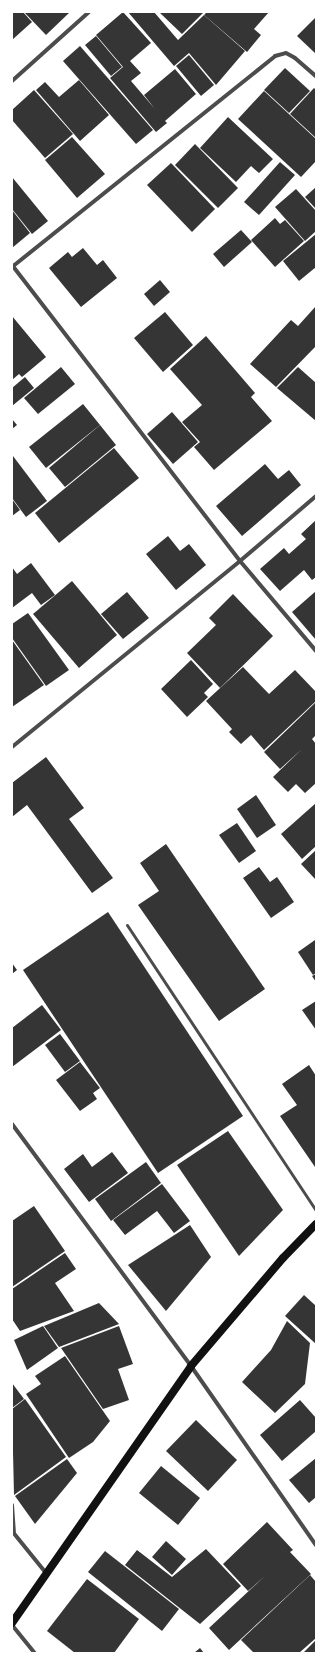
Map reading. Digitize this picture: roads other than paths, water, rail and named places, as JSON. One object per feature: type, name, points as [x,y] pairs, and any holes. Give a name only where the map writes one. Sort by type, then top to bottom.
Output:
[{"type":"main road","points":[[12,1624],[191,1366],[283,1258],[316,1224]]},
{"type":"street","points":[[12,81],[89,12]]},
{"type":"street","points":[[316,76],[295,58],[286,53],[275,56],[12,266],[240,561],[316,652]]},
{"type":"street","points":[[12,747],[240,561],[316,496]]},
{"type":"street","points":[[12,1124],[191,1366],[316,1545]]},
{"type":"street","points":[[12,1505],[13,1532],[47,1573]]},
{"type":"street","points":[[12,1624],[35,1653]]},
{"type":"lane","points":[[127,925],[316,1211]]}]
